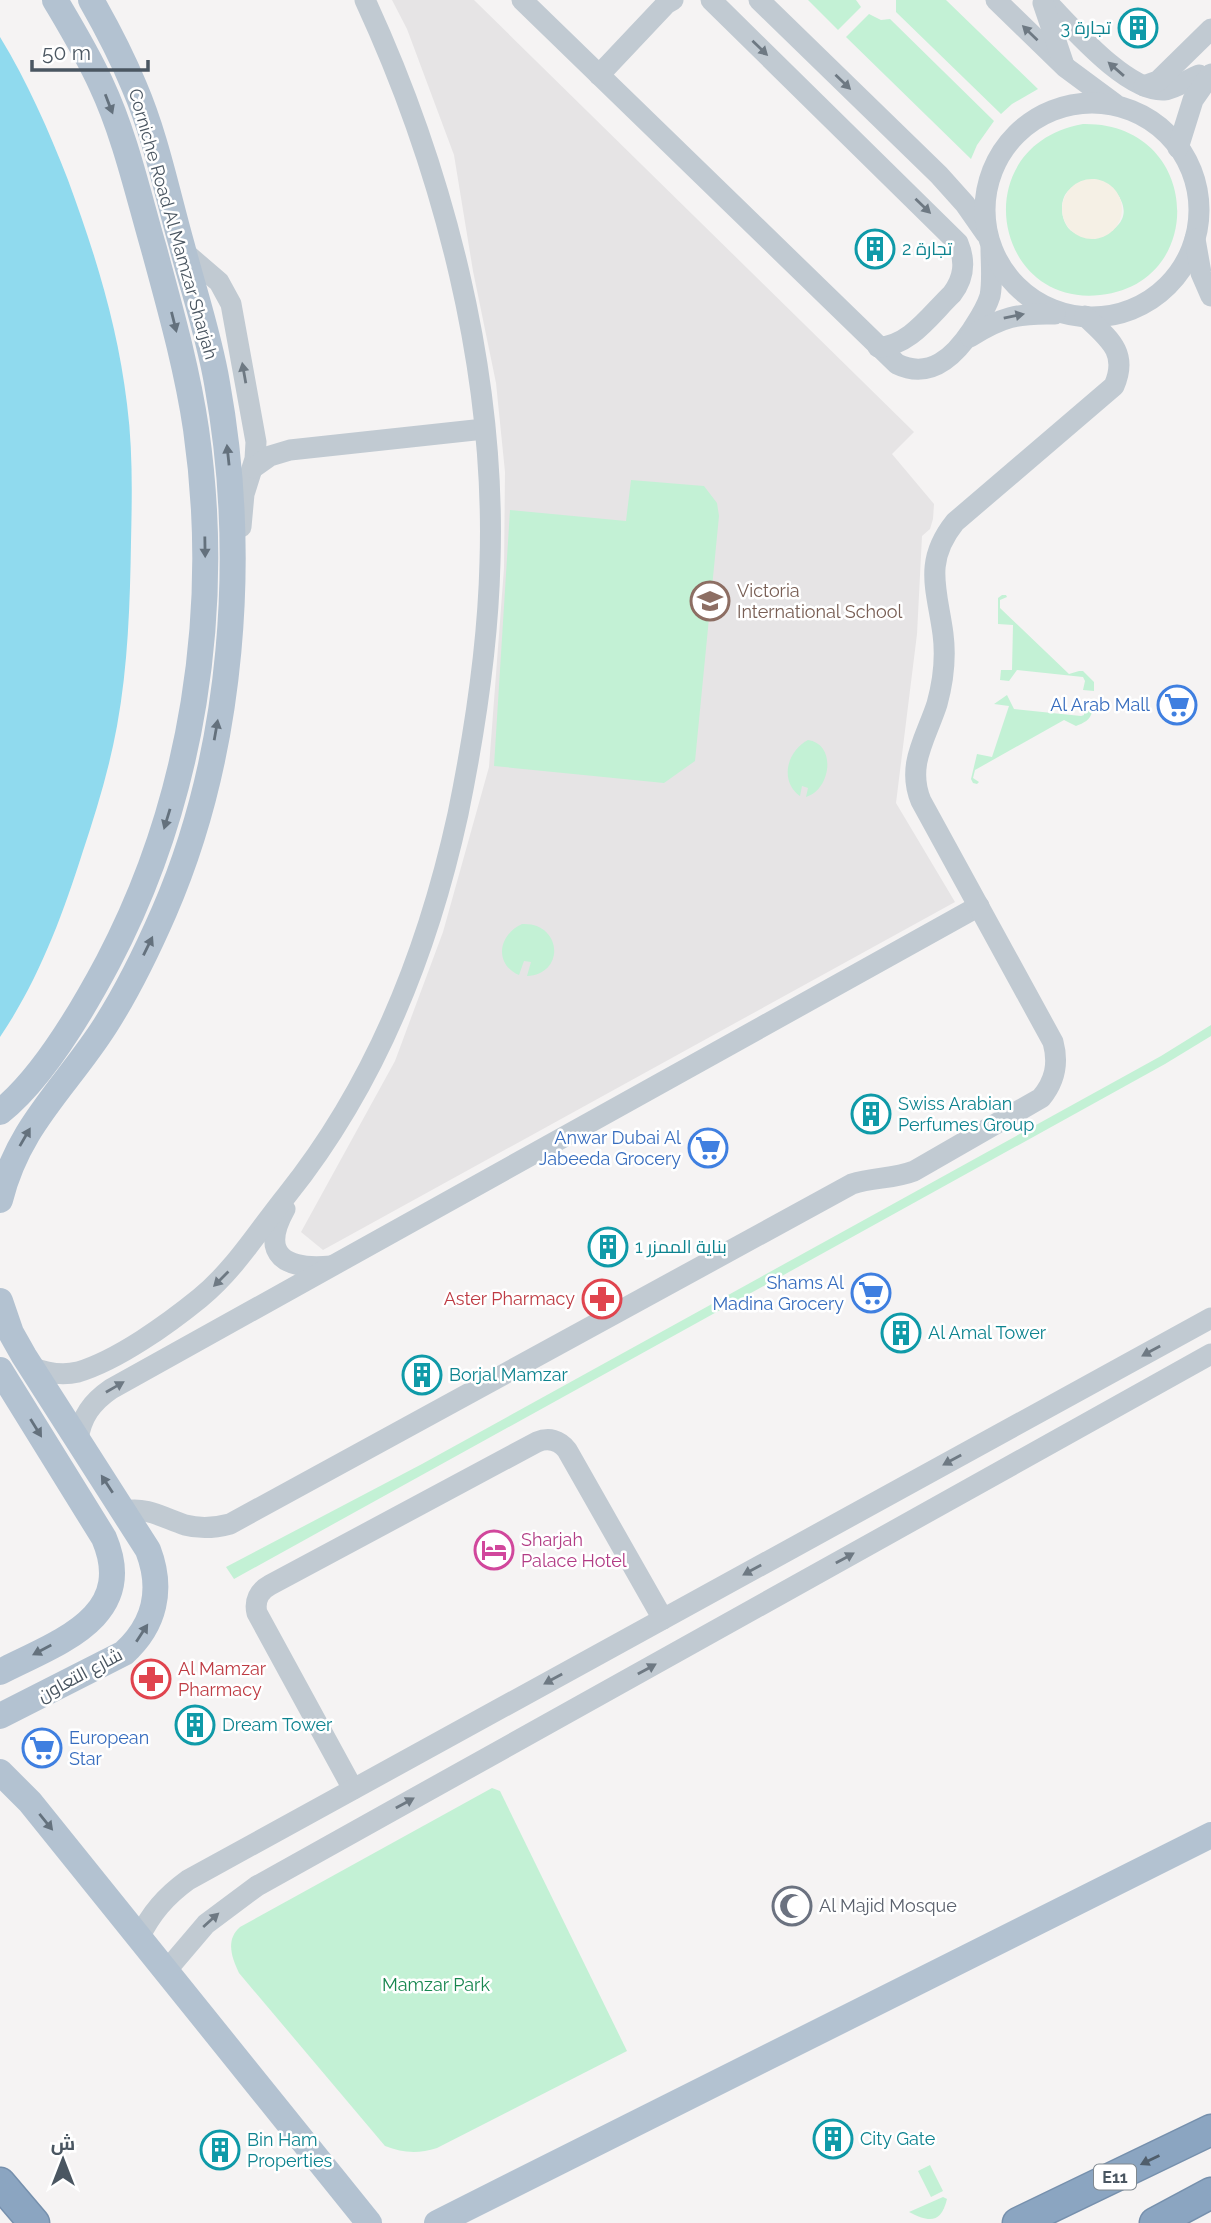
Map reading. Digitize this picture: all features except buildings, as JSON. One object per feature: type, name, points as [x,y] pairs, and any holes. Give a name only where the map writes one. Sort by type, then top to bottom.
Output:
[{"type":"highway","name":"E11","points":[[1018,2223],[1211,2130]]},
{"type":"highway","points":[[0,2183],[34,2223]]},
{"type":"highway","points":[[1155,2223],[1211,2193]]},
{"type":"main road","name":"Corniche Road Al Mamzar Sharjah","points":[[0,1112],[24,1088],[76,1016],[99,978],[139,897],[162,834],[180,770],[197,680],[204,598],[201,472],[188,385],[176,331],[142,206],[102,84],[55,0]]},
{"type":"main road","name":"Corniche Road Al Mamzar Sharjah","points":[[0,1225],[0,1202],[16,1152],[28,1131],[104,1027],[165,909],[182,866],[207,777],[224,686],[231,623],[233,560],[229,472],[217,382],[197,293],[135,87],[91,0]]},
{"type":"main road","name":"شارع التعاون","points":[[0,1301],[11,1333],[31,1367],[143,1541],[155,1570],[156,1590],[152,1613],[134,1644],[112,1661],[0,1716]]},
{"type":"main road","points":[[0,1370],[99,1529],[110,1556],[112,1573],[108,1592],[99,1612],[84,1628],[0,1672]]},
{"type":"main road","points":[[110,1556],[129,1553],[143,1541]]},
{"type":"main road","points":[[0,1772],[21,1791],[369,2223]]},
{"type":"main road","points":[[438,2223],[1211,1835]]},
{"type":"street","points":[[31,1367],[53,1374],[66,1374],[79,1371],[117,1353],[160,1328],[192,1304],[215,1286],[245,1253],[344,1116],[375,1059],[416,959],[443,876],[467,769],[485,652],[490,546],[484,429],[467,312],[440,202],[400,82],[365,0]]},
{"type":"street","points":[[522,0],[878,346],[897,364],[908,369],[922,370],[943,363],[965,340],[984,312],[990,296],[990,242],[985,205],[991,174],[1006,146],[1016,134],[1042,116],[1057,110],[1088,104],[1123,108],[1170,96],[1207,71]]},
{"type":"street","points":[[711,0],[953,236],[961,252],[963,270],[958,287],[952,294],[911,334],[892,345],[878,346]]},
{"type":"street","points":[[124,1511],[136,1510],[193,1527],[212,1528],[230,1524],[840,1190],[865,1180],[914,1171],[1035,1103],[1052,1081],[1056,1062],[1048,1033],[921,801],[915,782],[917,755],[937,702],[944,659],[933,579],[934,564],[938,548],[955,522],[1114,386],[1119,372],[1117,351],[1108,338],[1077,315],[1040,304],[1016,285],[998,261],[990,242],[947,184],[759,0]]},
{"type":"street","points":[[965,340],[1007,317],[1029,313],[1077,315],[1126,311],[1152,298],[1183,266],[1195,239],[1198,216],[1197,192],[1192,173],[1178,148],[1150,121],[1123,108],[1065,67],[996,0]]},
{"type":"street","points":[[1043,0],[1065,67]]},
{"type":"street","points":[[1043,0],[1116,70],[1144,86],[1165,90],[1207,71]]},
{"type":"street","points":[[599,75],[669,1]]},
{"type":"street","points":[[1144,86],[1158,81],[1211,29]]},
{"type":"street","points":[[1178,148],[1193,100],[1207,71]]},
{"type":"street","points":[[882,167],[947,184]]},
{"type":"street","points":[[1197,192],[1211,208]]},
{"type":"street","points":[[1195,239],[1201,273],[1211,296]]},
{"type":"street","points":[[183,251],[219,282],[231,304],[255,433],[256,451],[244,494],[240,531],[233,560]]},
{"type":"street","points":[[253,468],[270,456],[290,450],[484,429]]},
{"type":"street","points":[[255,433],[271,444],[290,450]]},
{"type":"street","points":[[78,1440],[84,1416],[100,1396],[979,906]]},
{"type":"street","points":[[284,1294],[288,1275],[277,1225],[293,1187]]},
{"type":"street","points":[[245,1253],[257,1249],[310,1267],[338,1265]]},
{"type":"street","points":[[139,1938],[159,1905],[188,1880],[1211,1318]]},
{"type":"street","points":[[166,1971],[206,1924],[257,1886],[1211,1354]]},
{"type":"street","points":[[353,1789],[259,1618],[256,1603],[259,1594],[266,1587],[537,1442],[551,1440],[561,1443],[567,1450],[663,1619]]},
{"type":"shaded area","name":"Victoria International School","points":[[392,0],[474,0],[914,432],[892,454],[934,504],[930,529],[922,536],[917,634],[896,803],[955,902],[323,1250],[301,1232],[395,1061],[443,932],[489,767],[504,568],[505,472],[496,383],[473,271],[454,155],[407,29]]},
{"type":"green space","points":[[808,0],[856,0],[861,7],[838,30]]},
{"type":"green space","points":[[896,0],[946,0],[1038,89],[1012,104],[1001,114],[896,12]]},
{"type":"green space","points":[[869,14],[881,20],[890,19],[994,121],[977,145],[971,159],[846,37]]},
{"type":"green space","points":[[1083,124],[1122,130],[1151,148],[1169,174],[1177,205],[1174,236],[1160,263],[1135,284],[1100,295],[1063,292],[1035,276],[1016,252],[1007,222],[1008,190],[1021,161],[1045,138]],"holes":[[[1094,179],[1102,182],[1120,199],[1124,214],[1121,221],[1111,231],[1095,239],[1075,233],[1069,229],[1064,219],[1062,207],[1065,195],[1071,189]]]},
{"type":"green space","points":[[631,480],[704,486],[717,503],[719,516],[695,761],[664,783],[494,766],[510,510],[626,521]]},
{"type":"green space","points":[[1002,595],[1007,597],[1000,600],[1000,608],[1069,674],[1083,671],[1094,682],[1094,691],[1083,690],[1083,677],[1017,670],[1009,681],[1000,680],[1001,670],[1012,670],[1013,625],[998,624],[998,598]]},
{"type":"green space","points":[[1007,695],[1014,709],[1081,716],[1084,715],[1084,706],[1092,712],[1082,724],[1076,726],[1064,720],[975,770],[973,778],[979,782],[973,783],[971,779],[977,754],[992,757],[1009,706],[994,704]]},
{"type":"green space","points":[[808,740],[817,743],[823,750],[827,767],[821,786],[806,797],[808,788],[802,786],[800,796],[793,790],[789,782],[788,766],[795,751]]},
{"type":"green space","points":[[522,924],[545,931],[554,948],[548,967],[540,973],[527,976],[531,962],[524,961],[519,975],[506,964],[502,950],[508,935]]},
{"type":"green space","points":[[1211,1025],[1211,1036],[1165,1064],[234,1579],[226,1567],[422,1464],[1161,1056]]},
{"type":"green space","name":"Mamzar Park","points":[[492,1788],[500,1791],[627,2051],[437,2148],[417,2152],[398,2150],[385,2146],[239,1973],[232,1955],[231,1943],[240,1927]]},
{"type":"green space","points":[[930,2165],[943,2191],[931,2197],[918,2171]]},
{"type":"green space","points":[[943,2197],[947,2199],[945,2207],[934,2219],[909,2212]]},
{"type":"sand","points":[[1086,179],[1098,179],[1117,192],[1122,209],[1120,221],[1109,234],[1098,239],[1086,239],[1067,226],[1062,215],[1062,203],[1075,184]]},
{"type":"water","points":[[0,37],[53,143],[96,263],[123,375],[132,490],[126,657],[121,703],[110,759],[102,791],[57,925],[26,994],[0,1037]]},
{"type":"place","name":"تجارة 3","points":[[1138,28]]},
{"type":"place","name":"تجارة 2","points":[[875,249]]},
{"type":"place","name":"Victoria International School","points":[[710,601]]},
{"type":"place","name":"Al Arab Mall","points":[[1177,705]]},
{"type":"place","name":"Swiss Arabian Perfumes Group","points":[[871,1114]]},
{"type":"place","name":"Anwar Dubai Al Jabeeda Grocery","points":[[708,1148]]},
{"type":"place","name":"بناية الممزر 1","points":[[608,1247]]},
{"type":"place","name":"Shams Al Madina Grocery","points":[[871,1293]]},
{"type":"place","name":"Aster Pharmacy","points":[[602,1299]]},
{"type":"place","name":"Al Amal Tower","points":[[901,1333]]},
{"type":"place","name":"Borjal Mamzar","points":[[422,1375]]},
{"type":"place","name":"Sharjah Palace Hotel","points":[[494,1550]]},
{"type":"place","name":"Al Mamzar Pharmacy","points":[[151,1679]]},
{"type":"place","name":"Dream Tower","points":[[195,1725]]},
{"type":"place","name":"European Star","points":[[42,1748]]},
{"type":"place","name":"Al Majid Mosque","points":[[792,1906]]},
{"type":"place","name":"City Gate","points":[[833,2139]]},
{"type":"place","name":"Bin Ham Properties","points":[[220,2150]]}]
